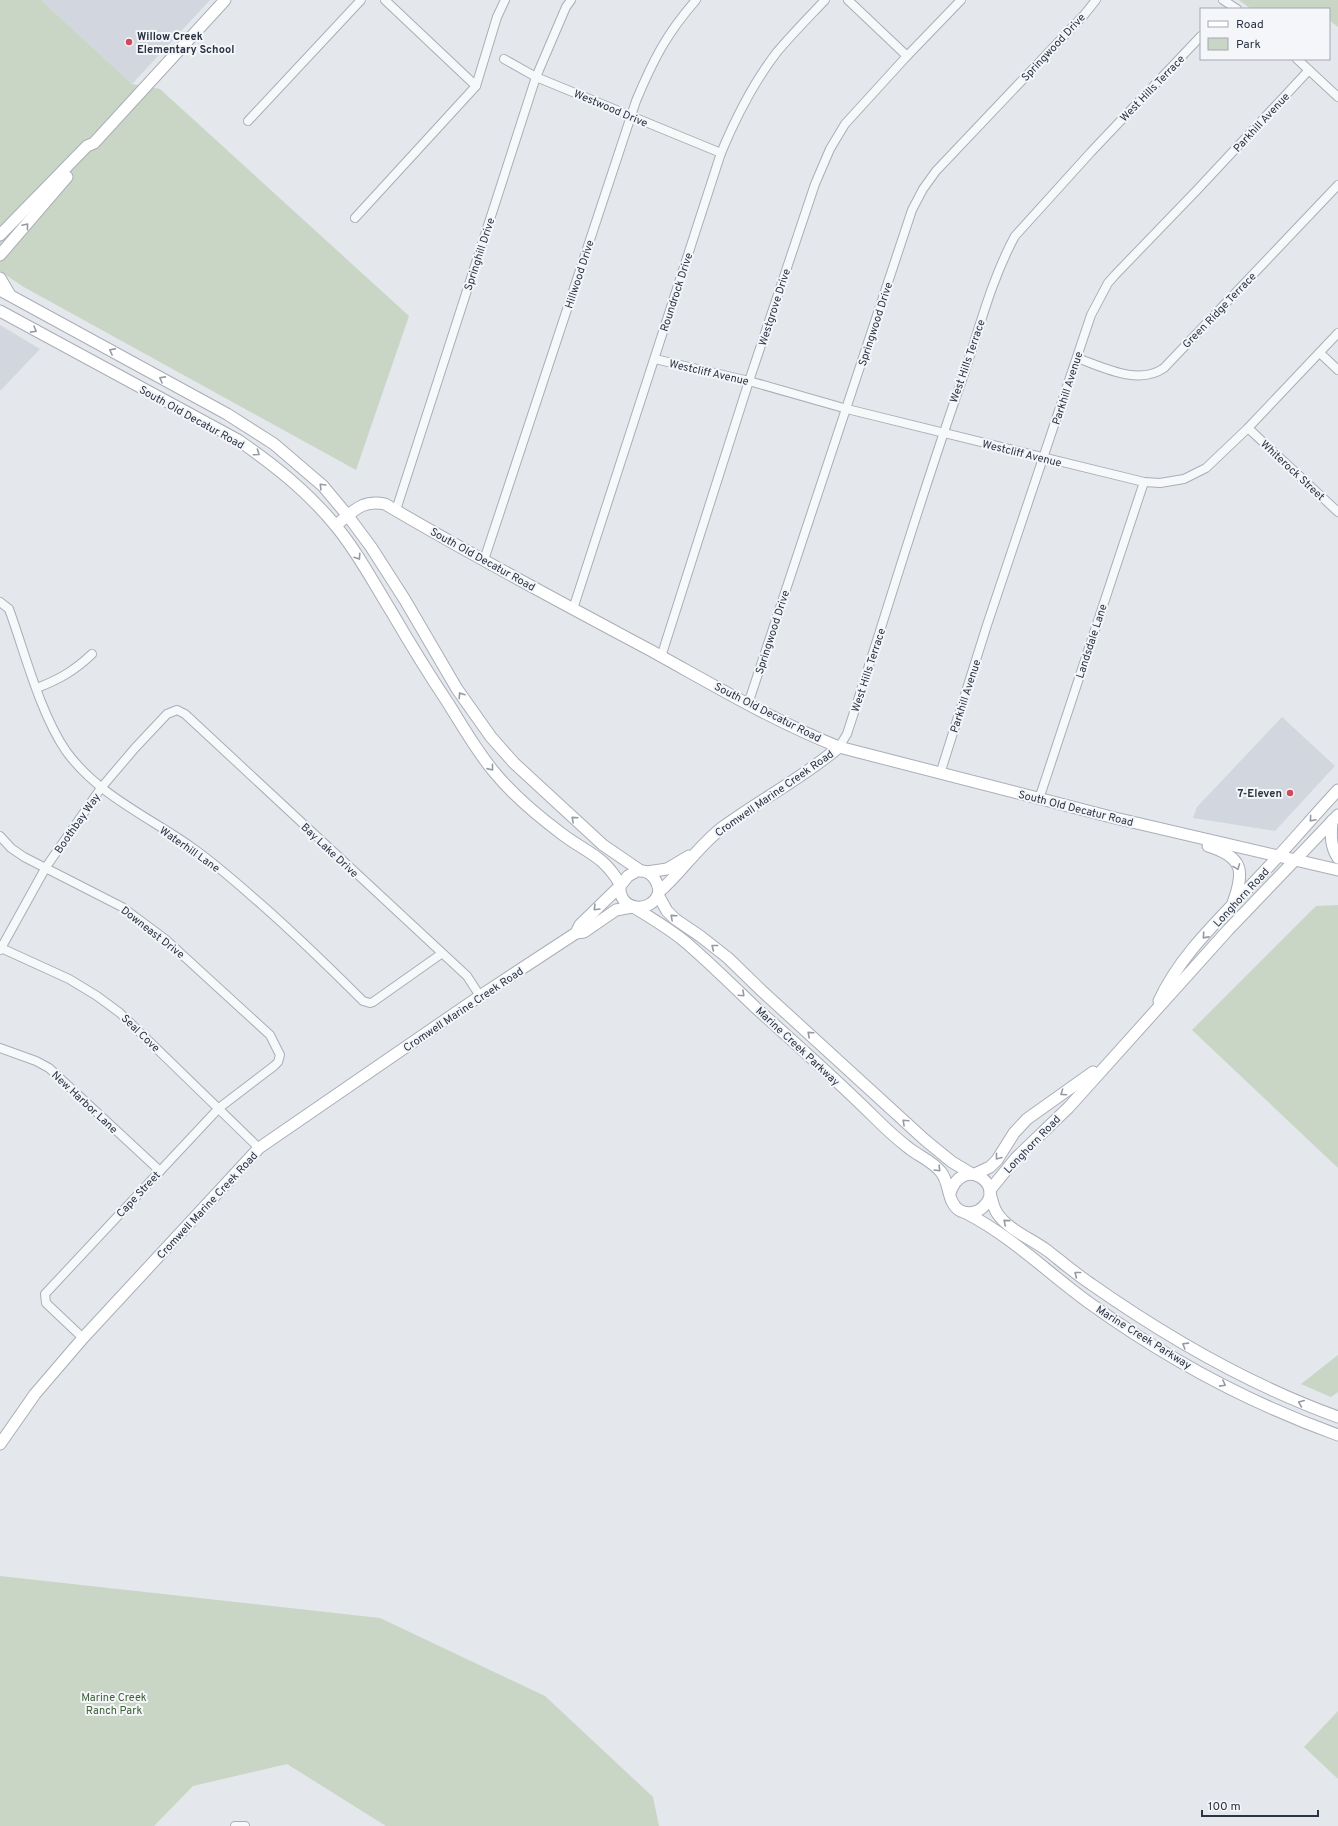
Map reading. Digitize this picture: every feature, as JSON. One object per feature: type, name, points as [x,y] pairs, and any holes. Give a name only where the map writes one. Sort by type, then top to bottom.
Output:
[{"type":"main road","points":[[0,235],[87,146],[94,143],[225,0]]},
{"type":"main road","points":[[0,262],[2,253],[92,150],[94,143]]},
{"type":"main road","points":[[0,278],[11,297]]},
{"type":"main road","name":"South Old Decatur Road","points":[[0,290],[227,414],[274,444],[323,486],[348,516],[405,600],[457,689],[483,727],[514,763],[554,801],[603,845],[644,872]]},
{"type":"main road","name":"South Old Decatur Road","points":[[0,311],[137,387],[238,440],[273,465],[296,484],[336,525],[359,557],[408,640],[469,736],[496,775],[526,805],[563,835],[601,859],[611,869],[620,885]]},
{"type":"main road","points":[[137,387],[146,370]]},
{"type":"main road","name":"South Old Decatur Road","points":[[348,516],[364,504],[370,502],[385,504],[484,560],[748,704],[806,734],[839,747],[1039,799],[1338,870]]},
{"type":"main road","points":[[336,525],[348,516]]},
{"type":"main road","points":[[469,736],[483,727]]},
{"type":"main road","name":"Cromwell Marine Creek Road","points":[[659,894],[673,880],[692,856],[722,828],[821,763],[839,747]]},
{"type":"main road","name":"Longhorn Road","points":[[1154,1012],[1165,987],[1190,952],[1338,790]]},
{"type":"main road","points":[[1335,818],[1331,835],[1333,851],[1338,858]]},
{"type":"main road","name":"Longhorn Road","points":[[990,1192],[1016,1158],[1068,1107],[1228,930],[1335,818]]},
{"type":"main road","points":[[1141,824],[1222,850],[1229,855],[1239,868],[1240,880],[1231,907]]},
{"type":"main road","name":"Cromwell Marine Creek Road","points":[[644,872],[667,870],[686,857],[692,856]]},
{"type":"main road","points":[[644,872],[657,882],[659,894],[650,904],[634,907],[622,898],[620,885],[628,876],[644,872]]},
{"type":"main road","name":"Cromwell Marine Creek Road","points":[[576,933],[580,925],[620,885]]},
{"type":"main road","name":"Marine Creek Parkway","points":[[659,894],[667,912],[728,958],[925,1140],[952,1162],[974,1174]]},
{"type":"main road","name":"Cromwell Marine Creek Road","points":[[1,1440],[35,1394],[83,1338],[259,1148],[480,996],[576,933],[584,932],[616,910],[634,907]]},
{"type":"main road","name":"Marine Creek Parkway","points":[[634,907],[683,940],[890,1133],[912,1150],[929,1160],[942,1173],[950,1193]]},
{"type":"main road","name":"Longhorn Road","points":[[974,1174],[990,1166],[997,1160],[1014,1133],[1027,1119],[1107,1063]]},
{"type":"main road","points":[[974,1174],[984,1179],[990,1192],[988,1201],[983,1208],[976,1212],[966,1212],[958,1209],[954,1205],[950,1193],[958,1179],[965,1175],[974,1174]]},
{"type":"main road","name":"Marine Creek Parkway","points":[[990,1192],[994,1208],[1003,1220],[1047,1250],[1089,1283],[1127,1309],[1195,1352],[1304,1404],[1338,1417]]},
{"type":"main road","name":"Marine Creek Parkway","points":[[966,1212],[991,1226],[1089,1302],[1155,1347],[1248,1397],[1338,1435]]},
{"type":"street","points":[[248,121],[361,0]]},
{"type":"street","points":[[385,0],[476,86]]},
{"type":"street","points":[[355,218],[476,86],[497,17],[505,0]]},
{"type":"street","name":"Springhill Drive","points":[[396,510],[536,77],[566,7],[571,0]]},
{"type":"street","name":"Hillwood Drive","points":[[484,560],[631,117],[646,76],[662,44],[680,18],[696,0]]},
{"type":"street","name":"Roundrock Drive","points":[[573,609],[655,359],[720,153],[737,115],[753,86],[777,52],[825,0]]},
{"type":"street","points":[[848,0],[907,56]]},
{"type":"street","name":"Westgrove Drive","points":[[661,656],[749,381],[815,184],[830,149],[845,124],[907,56],[962,0]]},
{"type":"street","name":"Springwood Drive","points":[[748,704],[912,210],[923,189],[936,171],[1078,21],[1096,0]]},
{"type":"street","name":"West Hills Terrace","points":[[839,747],[849,726],[943,433],[995,280],[1016,236],[1091,152],[1200,37]]},
{"type":"street","name":"Westwood Drive","points":[[504,59],[536,77],[720,153]]},
{"type":"street","points":[[1298,60],[1338,97]]},
{"type":"street","name":"Parkhill Avenue","points":[[940,774],[990,618],[1091,315],[1108,283],[1309,70]]},
{"type":"street","name":"Green Ridge Terrace","points":[[1077,358],[1124,374],[1146,376],[1155,374],[1164,368],[1338,185]]},
{"type":"street","name":"Westcliff Avenue","points":[[655,359],[749,381],[847,409],[1144,482],[1171,482],[1184,479],[1206,468],[1248,428],[1338,333]]},
{"type":"street","points":[[1320,353],[1338,370]]},
{"type":"street","name":"Whiterock Street","points":[[1248,428],[1338,512]]},
{"type":"street","name":"Landsdale Lane","points":[[1039,799],[1144,482]]},
{"type":"street","name":"Waterhill Lane","points":[[0,602],[9,608],[47,717],[66,751],[101,788],[131,810],[190,846],[229,876],[310,949],[366,1003],[373,1002],[441,954]]},
{"type":"street","points":[[37,688],[65,676],[78,668],[92,654]]},
{"type":"street","name":"Boothbay Way","points":[[1,949],[46,867],[101,788],[135,748],[167,714],[174,710]]},
{"type":"street","name":"Bay Lake Drive","points":[[174,710],[181,711],[185,714],[441,954],[467,976],[480,996]]},
{"type":"street","name":"Downeast Drive","points":[[0,836],[11,848],[122,907],[165,939],[270,1035],[278,1051],[279,1058]]},
{"type":"street","name":"Seal Cove","points":[[1,949],[69,979],[97,996],[120,1014],[259,1148]]},
{"type":"street","name":"New Harbor Lane","points":[[0,1048],[36,1061],[49,1068],[160,1171]]},
{"type":"street","name":"Cape Street","points":[[83,1338],[46,1303],[45,1294],[219,1108],[274,1066],[279,1058]]},
{"type":"shaded area","name":"Willow Creek Elementary School","points":[[41,0],[210,0],[132,84]]},
{"type":"shaded area","points":[[0,325],[40,349],[0,391]]},
{"type":"shaded area","points":[[1282,717],[1335,766],[1275,831],[1193,818],[1197,807]]},
{"type":"green space","points":[[0,0],[41,0],[132,84],[160,89],[409,316],[356,470],[22,286],[0,271]]},
{"type":"green space","points":[[1239,0],[1338,0],[1338,27],[1330,21],[1330,8],[1250,8]]},
{"type":"green space","points":[[1338,905],[1338,1168],[1192,1030],[1316,906]]},
{"type":"green space","points":[[1338,1355],[1338,1392],[1331,1397],[1301,1384]]},
{"type":"green space","name":"Marine Creek Ranch Park","points":[[0,1576],[380,1618],[545,1696],[653,1797],[659,1826],[386,1826],[287,1764],[193,1786],[154,1826],[0,1826]]},
{"type":"green space","points":[[1338,1711],[1338,1779],[1304,1747]]},
{"type":"place","name":"Willow Creek Elementary School","points":[[129,42]]},
{"type":"place","name":"7-Eleven","points":[[1290,793]]}]
